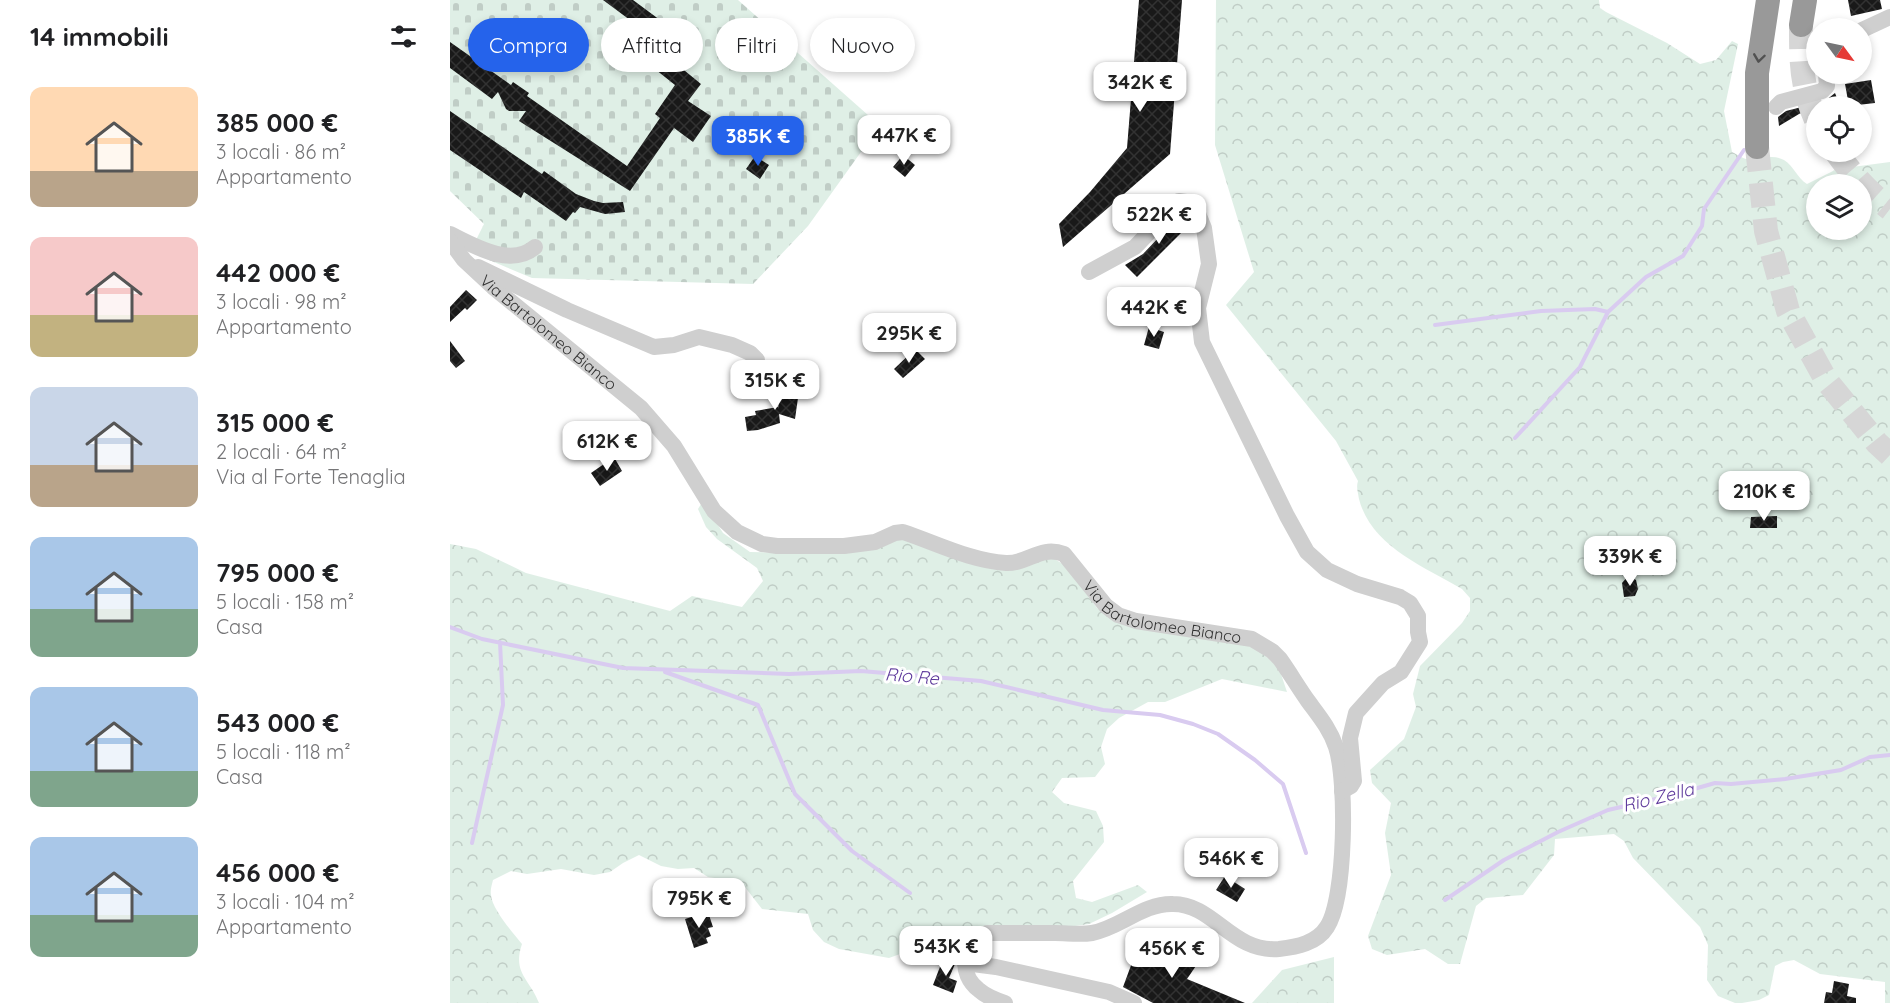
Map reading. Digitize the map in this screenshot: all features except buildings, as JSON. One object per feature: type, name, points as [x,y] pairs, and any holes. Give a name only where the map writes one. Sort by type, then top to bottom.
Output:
[{"type":"highway","points":[[1757,147],[1757,73],[1768,0]]},
{"type":"highway","points":[[1801,25],[1805,0]]},
{"type":"street","points":[[1872,25],[1890,17]]},
{"type":"street","points":[[1776,107],[1781,102],[1822,91],[1827,84]]},
{"type":"street","points":[[1089,272],[1136,247],[1179,201],[1186,202],[1197,211],[1204,228],[1209,264],[1198,308],[1202,342],[1292,525],[1307,552],[1327,570],[1357,584],[1400,597],[1410,603],[1418,616],[1420,642],[1401,672],[1383,683],[1356,712],[1350,738],[1354,781],[1351,786],[1342,790]]},
{"type":"street","points":[[450,234],[465,242],[505,256],[521,256],[534,247]]},
{"type":"street","points":[[490,301],[454,264],[457,250],[567,310],[654,347],[674,345],[699,337],[732,345],[750,353],[758,360]]},
{"type":"street","name":"Via Bartolomeo Bianco","points":[[457,250],[540,327],[636,403],[674,446],[714,511],[737,532],[762,544],[777,546],[853,545],[876,542],[895,533],[903,532],[977,558],[1006,563],[1047,550],[1064,554],[1106,606],[1118,615],[1136,621],[1252,639],[1272,651],[1323,720],[1332,735],[1340,758],[1342,860],[1335,908],[1322,934],[1308,943],[1279,949],[1252,946],[1206,915],[1173,904],[1153,907],[1093,933],[987,933],[980,935],[969,945],[965,963]]},
{"type":"street","points":[[1005,1003],[978,990],[969,978],[965,963],[996,967],[1109,992],[1134,1003]]},
{"type":"green space","points":[[450,0],[738,0],[758,18],[715,18],[715,72],[798,72],[798,53],[810,64],[810,72],[819,72],[877,123],[871,138],[808,226],[753,284],[532,278],[470,252],[484,224],[450,191]]},
{"type":"green space","points":[[1216,0],[1599,0],[1600,8],[1606,12],[1667,43],[1700,64],[1716,60],[1732,41],[1738,44],[1724,111],[1732,152],[1746,159],[1774,157],[1784,160],[1806,183],[1806,240],[1872,240],[1872,174],[1827,174],[1837,169],[1890,162],[1890,1003],[1885,1003],[1885,982],[1820,974],[1794,960],[1775,966],[1769,995],[1759,1000],[1735,1003],[1718,996],[1707,980],[1708,945],[1700,927],[1633,858],[1624,841],[1614,834],[1555,839],[1554,855],[1523,895],[1486,898],[1476,906],[1460,964],[1448,964],[1425,949],[1387,955],[1372,949],[1368,936],[1391,875],[1385,833],[1391,803],[1372,783],[1370,770],[1404,739],[1416,707],[1413,694],[1420,666],[1462,623],[1470,611],[1470,598],[1462,589],[1400,553],[1375,530],[1365,515],[1359,499],[1358,481],[1336,441],[1226,305],[1254,272],[1215,145]]},
{"type":"green space","points":[[703,501],[723,533],[750,552],[823,553],[902,539],[992,567],[1053,558],[1066,566],[1097,608],[1124,625],[1254,646],[1279,668],[1287,692],[1222,679],[1165,702],[1148,702],[1119,718],[1107,729],[1101,747],[1105,764],[1095,777],[1062,778],[1052,792],[1064,803],[1096,811],[1103,826],[1104,842],[1073,881],[1076,898],[1092,902],[1138,885],[1147,892],[1089,924],[1061,928],[1011,926],[964,933],[889,958],[839,949],[824,942],[813,930],[808,914],[762,909],[741,882],[708,877],[694,868],[678,869],[661,866],[639,855],[610,872],[594,875],[561,869],[527,874],[511,871],[493,880],[492,901],[522,944],[519,954],[521,969],[539,1003],[450,1003],[450,544],[476,549],[526,573],[670,611],[692,596],[742,607],[763,581],[757,568],[717,539],[706,527],[698,509]]},
{"type":"green space","points":[[1334,957],[1334,1003],[1252,1003],[1282,970]]},
{"type":"waterway","points":[[1435,325],[1541,311],[1595,309],[1608,312],[1646,277],[1683,256],[1702,226],[1704,209],[1744,150]]},
{"type":"waterway","points":[[1515,438],[1580,367],[1608,312]]},
{"type":"waterway","name":"Rio Re","points":[[450,627],[482,639],[623,668],[789,674],[861,671],[981,681],[1103,710],[1160,715],[1218,734],[1255,760],[1283,784],[1306,853]]},
{"type":"waterway","points":[[472,843],[503,705],[500,642]]},
{"type":"waterway","points":[[665,672],[758,705],[795,794],[852,851],[910,893]]},
{"type":"waterway","name":"Rio Zella","points":[[1445,900],[1504,860],[1558,832],[1608,810],[1715,783],[1731,784],[1785,779],[1841,770],[1870,757],[1890,755]]},
{"type":"tunnel","points":[[1801,25],[1801,51],[1807,96]]},
{"type":"tunnel","points":[[1757,147],[1766,231],[1788,311],[1826,380],[1877,443],[1890,455]]},
{"type":"tunnel","points":[[1844,162],[1890,209]]}]
